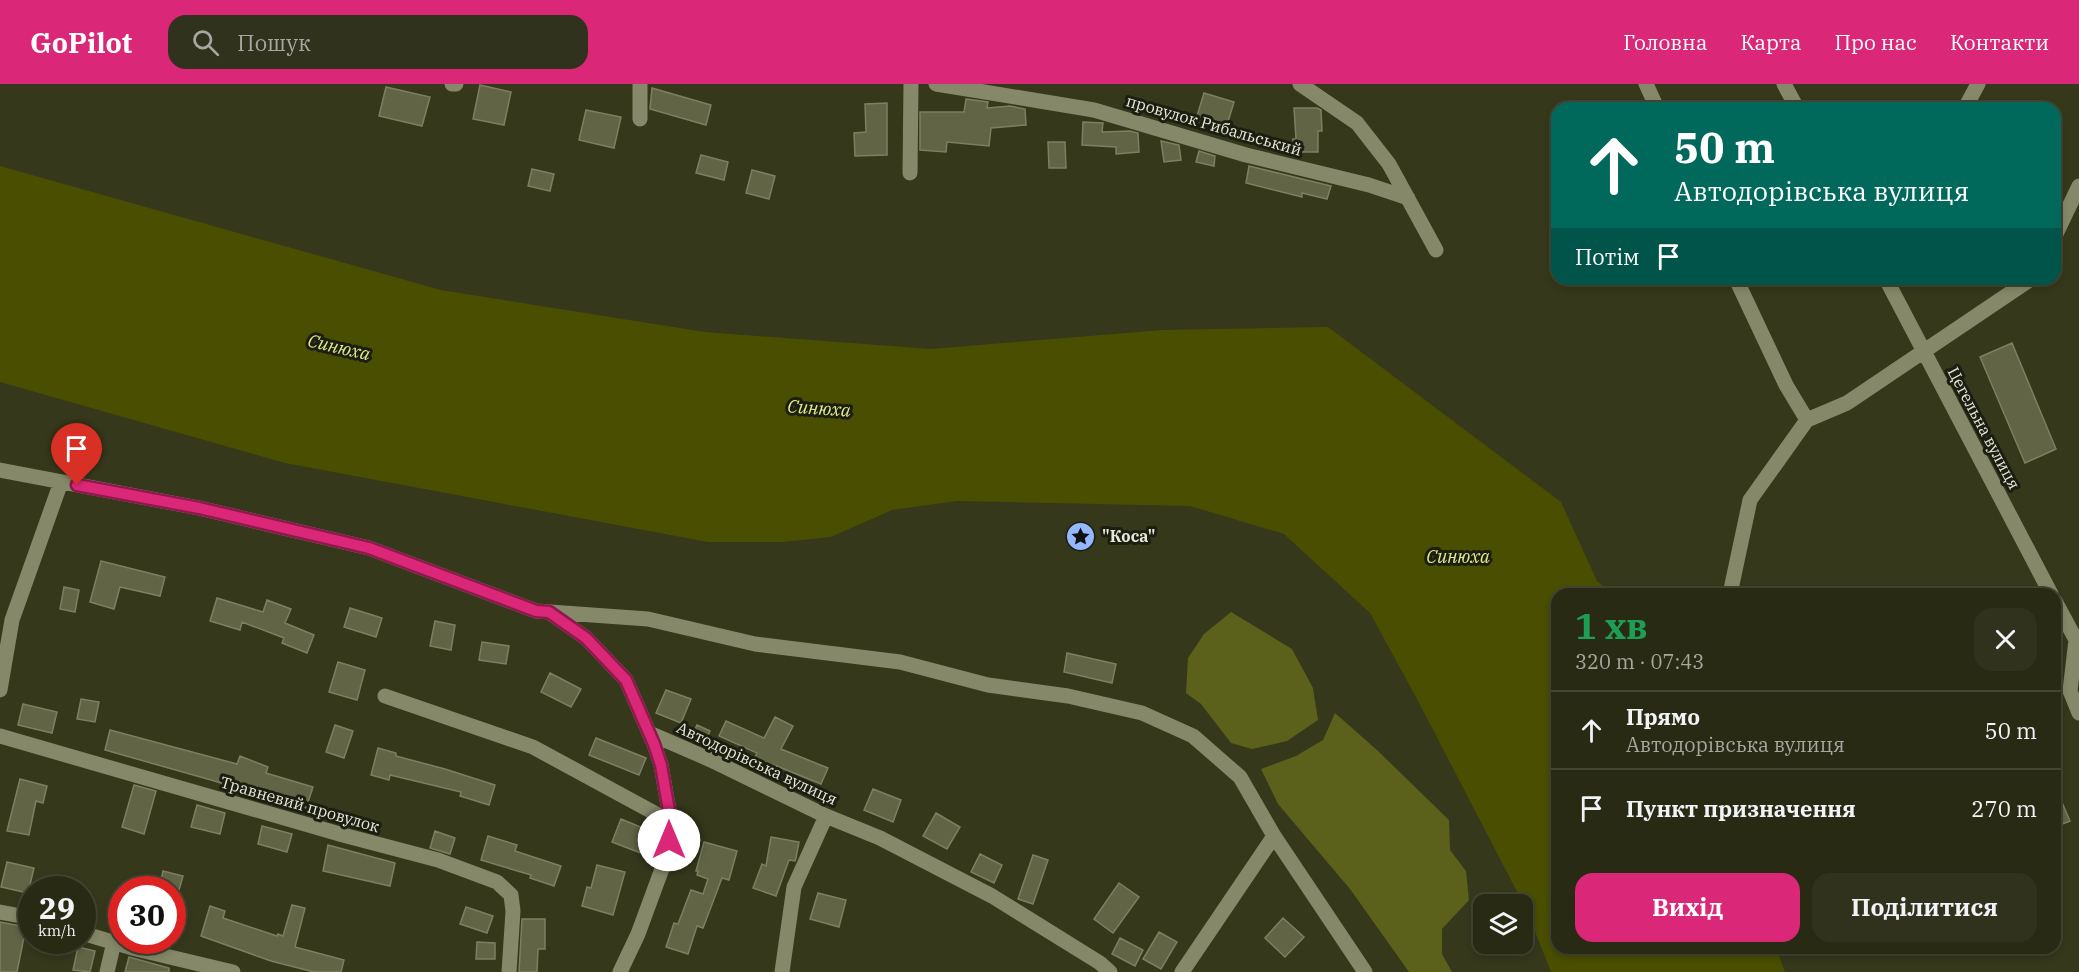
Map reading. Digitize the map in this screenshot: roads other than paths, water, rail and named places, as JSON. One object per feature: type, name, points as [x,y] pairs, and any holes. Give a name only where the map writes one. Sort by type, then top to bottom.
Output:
[{"type":"street","points":[[640,84],[640,119]]},
{"type":"street","points":[[910,173],[911,84]]},
{"type":"street","name":"провулок Рибальський","points":[[936,84],[1094,110],[1246,155],[1369,185],[1408,198]]},
{"type":"street","points":[[1300,84],[1357,123],[1389,164],[1436,250]]},
{"type":"street","points":[[1646,84],[1654,102]]},
{"type":"street","points":[[1784,84],[1794,102]]},
{"type":"street","points":[[1968,102],[1978,84]]},
{"type":"street","points":[[2061,224],[2079,186]]},
{"type":"street","points":[[1739,285],[1786,385],[1807,420]]},
{"type":"street","name":"Цегельна вулиця","points":[[1889,285],[2049,588]]},
{"type":"street","points":[[1731,588],[1750,500],[1807,420],[1847,403],[2022,285]]},
{"type":"street","name":"Автодорівська вулиця","points":[[0,470],[199,508],[369,548],[536,611],[549,612],[586,638],[626,680],[649,733],[711,760],[826,816],[880,838],[992,896],[1100,963],[1110,972]]},
{"type":"street","points":[[0,690],[12,620],[61,482]]},
{"type":"street","points":[[549,612],[648,619],[755,644],[900,662],[988,685],[1068,696],[1142,713],[1193,736],[1240,777],[1274,836],[1365,972]]},
{"type":"street","points":[[2061,612],[2076,640],[2070,691],[2079,713]]},
{"type":"street","points":[[386,696],[533,747],[671,822]]},
{"type":"street","points":[[620,972],[653,898],[666,858],[671,822],[661,765],[649,733]]},
{"type":"street","name":"Травневий провулок","points":[[0,736],[343,835],[438,860],[497,882],[511,895],[513,911],[509,972]]},
{"type":"street","points":[[782,972],[794,887],[826,816]]},
{"type":"street","points":[[1182,972],[1274,836]]},
{"type":"street","points":[[0,912],[18,915]]},
{"type":"street","points":[[107,972],[111,954]]},
{"type":"street","points":[[162,954],[233,972]]},
{"type":"water","name":"Синюха","points":[[0,166],[441,290],[705,332],[931,349],[1162,330],[1328,327],[1561,502],[1597,581],[1605,588],[1551,588],[1551,954],[1778,954],[1785,972],[1551,972],[1533,927],[1533,894],[1518,894],[1370,613],[1284,534],[1190,506],[957,501],[892,510],[831,537],[782,542],[708,542],[285,463],[0,382]]},
{"type":"place","name":"\"Коса\"","points":[[1081,536]]}]
